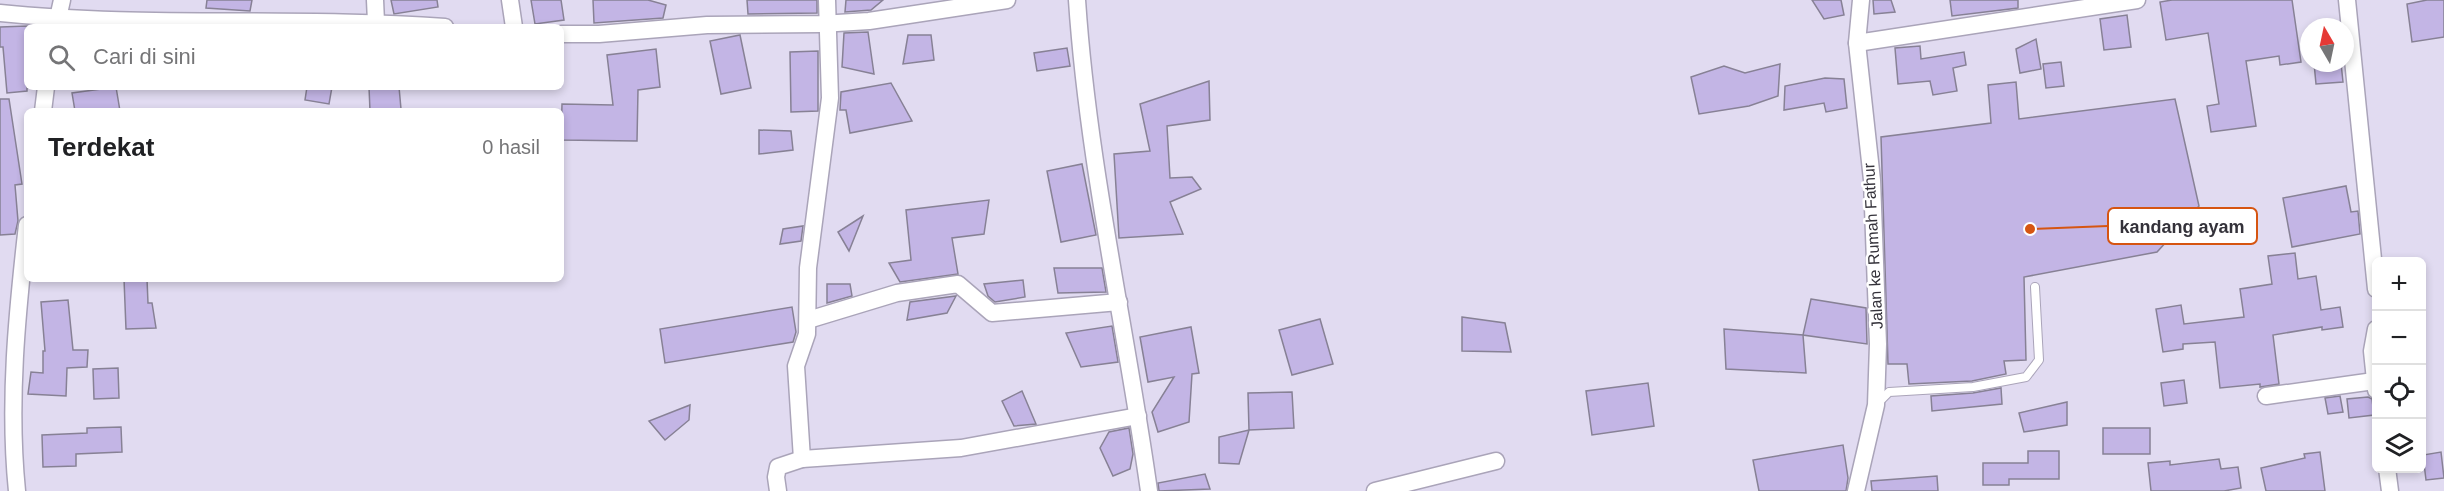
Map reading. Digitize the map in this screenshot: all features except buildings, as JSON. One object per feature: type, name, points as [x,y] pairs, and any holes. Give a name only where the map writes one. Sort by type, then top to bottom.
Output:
[{"type":"street","points":[[57,23],[62,0]]},
{"type":"street","points":[[375,0],[376,22]]},
{"type":"street","points":[[510,0],[514,24]]},
{"type":"street","points":[[802,459],[796,366],[807,334],[808,268],[830,98],[827,0]]},
{"type":"street","points":[[564,34],[599,34],[707,25],[828,24],[868,21],[1007,0]]},
{"type":"street","points":[[1077,0],[1096,166],[1149,491]]},
{"type":"street","name":"Jalan ke Rumah Fathur","points":[[1856,491],[1876,405],[1878,307],[1872,180],[1857,43],[1861,0]]},
{"type":"street","points":[[1857,43],[2137,0]]},
{"type":"street","points":[[2347,0],[2373,257]]},
{"type":"street","points":[[0,13],[57,23],[376,22],[404,24]]},
{"type":"street","points":[[43,108],[46,90]]},
{"type":"street","points":[[17,491],[7,469],[24,250]]},
{"type":"street","points":[[808,320],[897,293],[958,284],[992,313],[1119,302]]},
{"type":"street","points":[[2266,396],[2372,386]]},
{"type":"street","points":[[778,491],[776,477],[778,467],[802,459],[961,448],[1138,416]]},
{"type":"street","points":[[1375,491],[1496,461]]},
{"type":"street","points":[[2388,473],[2390,491]]},
{"type":"lane","points":[[1876,405],[1889,392],[1973,387],[2026,377],[2039,360],[2035,287]]},
{"type":"place","name":"kandang ayam","points":[[2030,229]]}]
